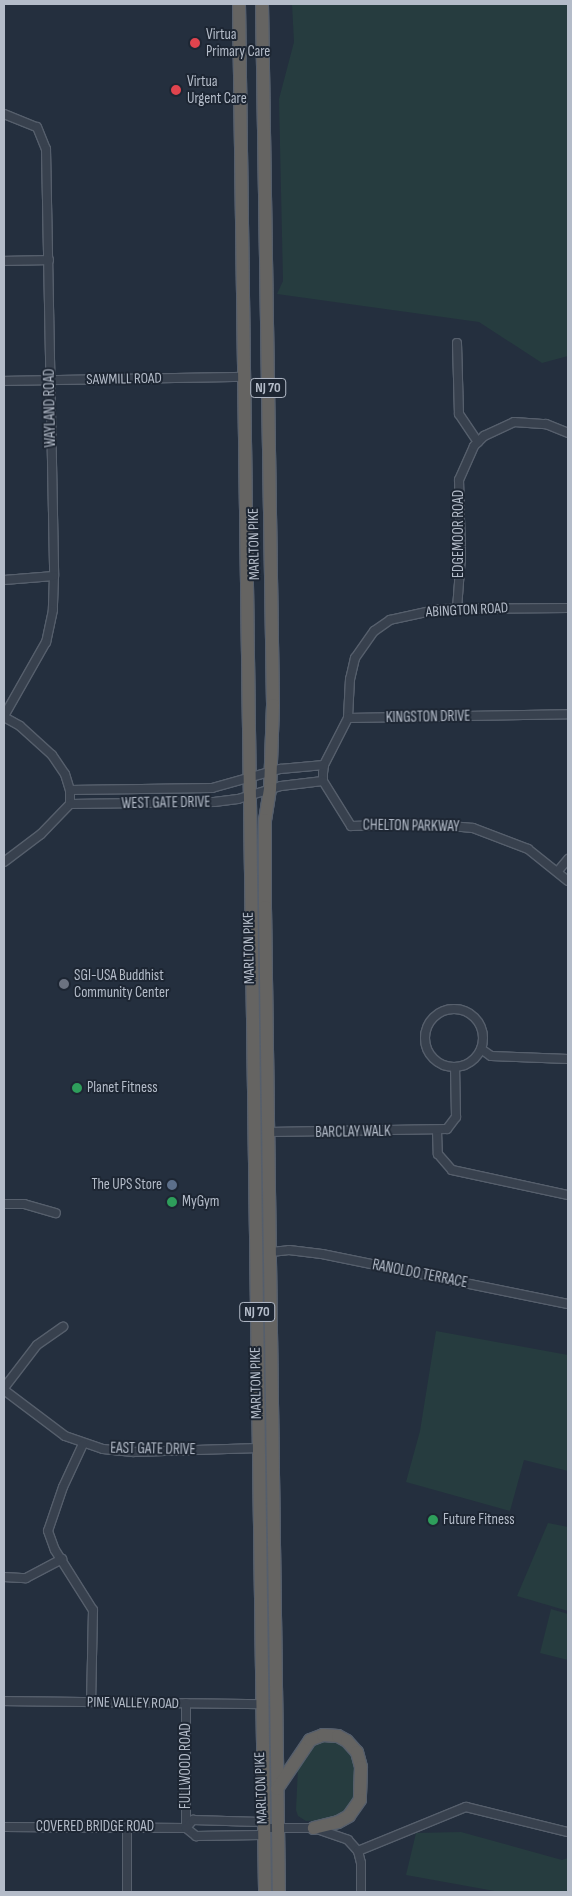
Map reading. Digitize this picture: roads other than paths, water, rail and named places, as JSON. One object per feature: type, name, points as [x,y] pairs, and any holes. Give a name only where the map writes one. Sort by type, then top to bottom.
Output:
[{"type":"highway","name":"MARLTON PIKE","points":[[239,4],[244,376],[260,777],[257,1277],[265,1892]]},
{"type":"highway","name":"MARLTON PIKE","points":[[262,4],[273,705],[260,777],[260,792],[265,820],[279,1892]]},
{"type":"highway","points":[[257,1277],[262,1280],[266,1288],[267,1391],[274,1432]]},
{"type":"highway","points":[[277,1789],[296,1756],[310,1740],[323,1735],[338,1736],[347,1741],[357,1752],[361,1767],[360,1800],[349,1816],[338,1822],[314,1828]]},
{"type":"street","name":"WAYLAND ROAD","points":[[4,114],[28,121],[43,136],[46,149],[54,576],[53,610],[46,642],[4,716]]},
{"type":"street","points":[[4,261],[49,260]]},
{"type":"street","points":[[457,343],[459,414],[478,442]]},
{"type":"street","name":"SAWMILL ROAD","points":[[4,381],[244,376]]},
{"type":"street","name":"EDGEMOOR ROAD","points":[[457,609],[461,556],[459,480],[464,462],[478,442],[500,426],[514,422],[546,424],[568,433]]},
{"type":"street","points":[[4,580],[54,576]]},
{"type":"street","name":"ABINGTON ROAD","points":[[348,718],[350,679],[355,658],[374,631],[406,615],[457,609],[568,608]]},
{"type":"street","name":"KINGSTON DRIVE","points":[[348,718],[568,714]]},
{"type":"street","points":[[4,716],[20,726],[52,755],[65,774],[70,797],[41,834],[4,862]]},
{"type":"street","points":[[260,792],[324,773],[348,718]]},
{"type":"street","points":[[260,777],[324,773]]},
{"type":"street","name":"CHELTON PARKWAY","points":[[324,773],[351,826],[428,824],[473,828],[512,841],[558,871],[568,881]]},
{"type":"street","name":"WEST GATE DRIVE","points":[[70,797],[212,788],[260,777]]},
{"type":"street","name":"WEST GATE DRIVE","points":[[70,797],[214,802],[260,792]]},
{"type":"street","points":[[558,871],[568,859]]},
{"type":"street","points":[[456,1009],[473,1017],[482,1033],[481,1048],[471,1062],[455,1067],[438,1062],[428,1048],[427,1030],[438,1015],[456,1009]]},
{"type":"street","points":[[481,1048],[491,1056],[568,1059]]},
{"type":"street","points":[[455,1067],[455,1120],[448,1129],[437,1131],[438,1154],[452,1170],[568,1195]]},
{"type":"street","name":"BARCLAY WALK","points":[[269,1132],[437,1131]]},
{"type":"street","points":[[4,1204],[24,1204],[56,1213]]},
{"type":"street","name":"RANOLDO TERRACE","points":[[271,1252],[289,1250],[322,1254],[568,1304]]},
{"type":"street","points":[[4,1389],[37,1345],[63,1327]]},
{"type":"street","name":"EAST GATE DRIVE","points":[[4,1389],[65,1436],[83,1444],[133,1452],[259,1448]]},
{"type":"street","points":[[83,1444],[63,1487],[48,1531],[62,1559],[93,1610],[90,1702]]},
{"type":"street","points":[[4,1577],[26,1578],[62,1559]]},
{"type":"street","name":"PINE VALLEY ROAD","points":[[4,1701],[263,1704]]},
{"type":"street","name":"FULLWOOD ROAD","points":[[186,1703],[186,1828]]},
{"type":"street","points":[[358,1851],[466,1807],[568,1832]]},
{"type":"street","name":"COVERED BRIDGE ROAD","points":[[4,1827],[186,1828],[196,1836],[260,1835],[264,1828],[260,1822],[194,1820],[186,1828]]},
{"type":"street","points":[[127,1828],[127,1892]]},
{"type":"street","points":[[264,1828],[314,1828],[337,1834],[358,1851],[361,1892]]},
{"type":"place","name":"Virtua Primary Care","points":[[195,43]]},
{"type":"place","name":"Virtua Urgent Care","points":[[176,90]]},
{"type":"place","name":"SGI-USA Buddhist Community Center","points":[[64,984]]},
{"type":"place","name":"Planet Fitness","points":[[77,1088]]},
{"type":"place","name":"The UPS Store","points":[[172,1185]]},
{"type":"place","name":"MyGym","points":[[172,1202]]},
{"type":"place","name":"Future Fitness","points":[[433,1520]]}]
